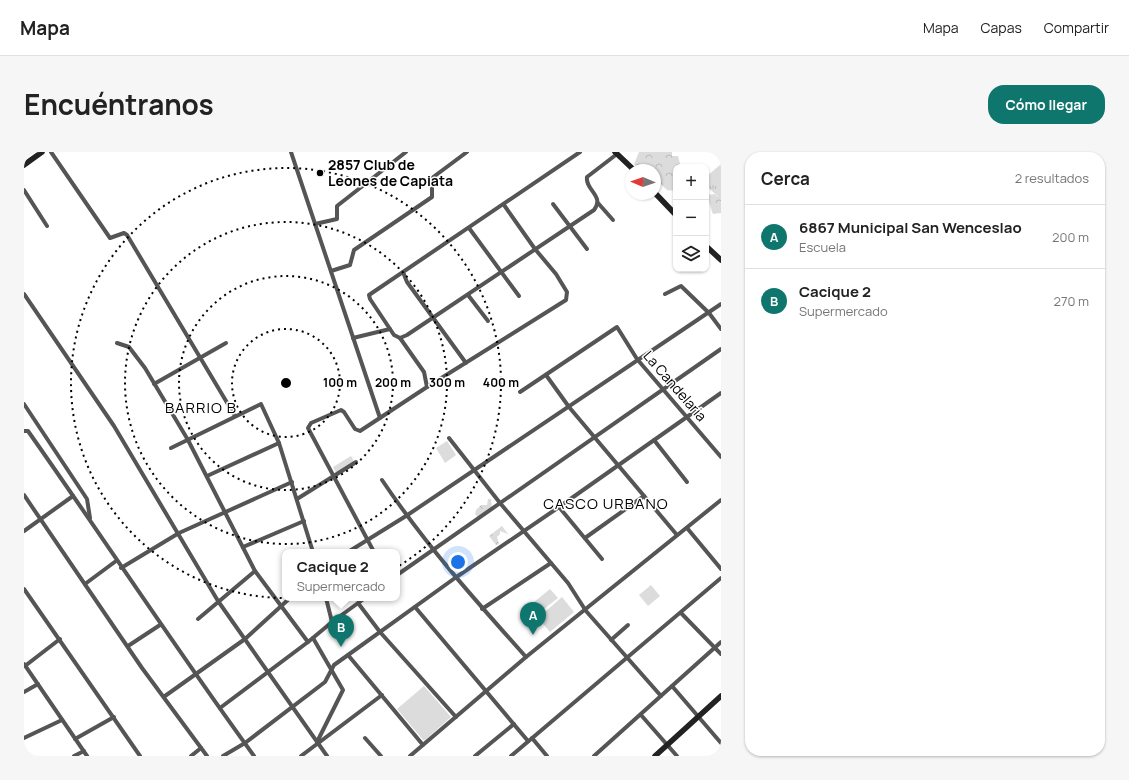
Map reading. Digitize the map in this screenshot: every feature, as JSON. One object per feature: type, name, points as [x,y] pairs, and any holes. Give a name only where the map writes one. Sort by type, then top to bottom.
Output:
[{"type":"main road","points":[[24,166],[42,152]]},
{"type":"main road","points":[[616,153],[628,164]]},
{"type":"main road","points":[[661,199],[673,212]]},
{"type":"main road","points":[[709,249],[721,260]]},
{"type":"main road","points":[[655,756],[721,696]]},
{"type":"street","points":[[51,152],[110,238],[124,233],[128,234],[236,416]]},
{"type":"street","points":[[291,152],[380,418]]},
{"type":"street","points":[[315,224],[337,218],[337,206],[406,152]]},
{"type":"street","points":[[331,271],[350,265],[354,250],[432,197],[432,178],[468,152]]},
{"type":"street","points":[[427,387],[424,372],[400,338],[394,335],[370,299],[369,295],[504,205],[580,152]]},
{"type":"street","points":[[613,220],[598,203],[587,181],[587,176],[616,153]]},
{"type":"street","points":[[24,190],[47,226]]},
{"type":"street","points":[[400,338],[468,295],[594,210],[598,203]]},
{"type":"street","points":[[552,204],[587,249]]},
{"type":"street","points":[[372,549],[308,429],[311,423],[338,410],[344,412],[357,430],[360,431],[566,300],[567,292],[556,274],[535,249],[504,205]]},
{"type":"street","points":[[469,228],[520,296]]},
{"type":"street","points":[[403,272],[407,282],[466,363]]},
{"type":"street","points":[[665,294],[681,286],[709,313],[721,329]]},
{"type":"street","points":[[24,294],[114,426],[218,601],[327,756]]},
{"type":"street","points":[[468,295],[488,322]]},
{"type":"street","points":[[352,549],[474,471],[721,304]]},
{"type":"street","name":"La Candelaria","points":[[546,375],[617,327],[637,360],[688,417],[721,457]]},
{"type":"street","points":[[353,338],[390,329]]},
{"type":"street","points":[[117,343],[126,344],[132,350],[154,384],[188,440],[256,570],[308,642]]},
{"type":"street","points":[[154,384],[226,343]]},
{"type":"street","points":[[400,573],[721,349]]},
{"type":"street","points":[[520,392],[546,375],[569,407],[677,535]]},
{"type":"street","points":[[223,756],[245,743],[325,682],[334,666],[348,655],[455,578],[559,507],[617,464],[688,417],[721,393]]},
{"type":"street","points":[[24,404],[86,499],[90,518]]},
{"type":"street","points":[[171,448],[261,404],[279,443],[312,549]]},
{"type":"street","points":[[24,431],[28,431],[90,518],[116,561],[160,625],[254,756]]},
{"type":"street","points":[[449,438],[500,503],[568,583],[586,610],[661,696]]},
{"type":"street","points":[[654,440],[687,482]]},
{"type":"street","points":[[207,476],[279,443]]},
{"type":"street","points":[[297,499],[356,462]]},
{"type":"street","points":[[382,480],[406,516],[433,551],[482,609],[526,657]]},
{"type":"street","points":[[121,568],[179,534],[292,482]]},
{"type":"street","points":[[24,495],[84,584],[207,756]]},
{"type":"street","points":[[24,531],[73,496]]},
{"type":"street","points":[[585,538],[644,496]]},
{"type":"street","points":[[410,756],[526,657],[721,500]]},
{"type":"street","points":[[559,507],[602,559]]},
{"type":"street","points":[[243,547],[304,521]]},
{"type":"street","points":[[687,528],[721,569]]},
{"type":"street","points":[[84,584],[116,561]]},
{"type":"street","points":[[482,609],[551,563]]},
{"type":"street","points":[[198,618],[256,570]]},
{"type":"street","points":[[511,756],[721,578]]},
{"type":"street","points":[[24,589],[140,756]]},
{"type":"street","points":[[164,696],[245,639],[287,601]]},
{"type":"street","points":[[327,601],[332,622]]},
{"type":"street","points":[[220,708],[269,673],[332,622],[361,601]]},
{"type":"street","points":[[358,603],[380,632],[456,717]]},
{"type":"street","points":[[415,607],[514,724],[547,756]]},
{"type":"street","points":[[681,613],[721,654]]},
{"type":"street","points":[[128,646],[160,625]]},
{"type":"street","points":[[611,640],[628,625]]},
{"type":"street","points":[[313,638],[343,690],[343,694],[317,742]]},
{"type":"street","points":[[60,639],[25,665],[87,756]]},
{"type":"street","points":[[594,756],[721,642]]},
{"type":"street","points":[[348,655],[423,745]]},
{"type":"street","points":[[24,692],[38,684]]},
{"type":"street","points":[[672,686],[721,743]]},
{"type":"street","points":[[301,756],[317,742],[382,695]]},
{"type":"street","points":[[641,715],[677,756]]},
{"type":"street","points":[[75,738],[114,717]]},
{"type":"street","points":[[24,738],[62,720]]},
{"type":"street","points":[[475,756],[514,724]]},
{"type":"street","points":[[365,738],[380,756]]},
{"type":"street","points":[[190,756],[201,748]]},
{"type":"street","points":[[74,756],[84,751]]},
{"type":"green space","points":[[639,152],[672,152],[672,156],[678,156],[680,164],[673,164],[673,191],[667,190],[661,184],[661,164],[634,164]]},
{"type":"green space","points":[[721,164],[721,199],[709,189],[709,174]]},
{"type":"green space","points":[[721,190],[721,213],[713,214],[709,202],[709,195],[715,194],[718,197]]},
{"type":"green space","points":[[447,441],[456,455],[445,463],[436,448]]},
{"type":"green space","points":[[351,456],[356,465],[338,476],[333,467]]},
{"type":"green space","points":[[488,499],[491,499],[492,508],[478,517],[475,514],[476,510],[481,505],[487,505]]},
{"type":"green space","points":[[502,526],[508,534],[500,531],[500,534],[497,537],[499,544],[496,545],[489,536]]},
{"type":"green space","points":[[651,585],[660,596],[648,606],[639,595]]},
{"type":"green space","points":[[550,589],[558,598],[535,616],[528,607]]},
{"type":"green space","points":[[562,597],[574,612],[550,632],[538,618]]},
{"type":"green space","points":[[424,686],[451,717],[424,741],[397,709]]},
{"type":"place","name":"2857 Club de Leones de Capiata","points":[[320,173]]},
{"type":"place","name":"6867 Municipal San Wenceslao","points":[[533,635]]},
{"type":"place","name":"Cacique 2","points":[[341,647]]},
{"type":"district","name":"BARRIO B","points":[[201,408]]},
{"type":"district","name":"CASCO URBANO","points":[[606,504]]}]
